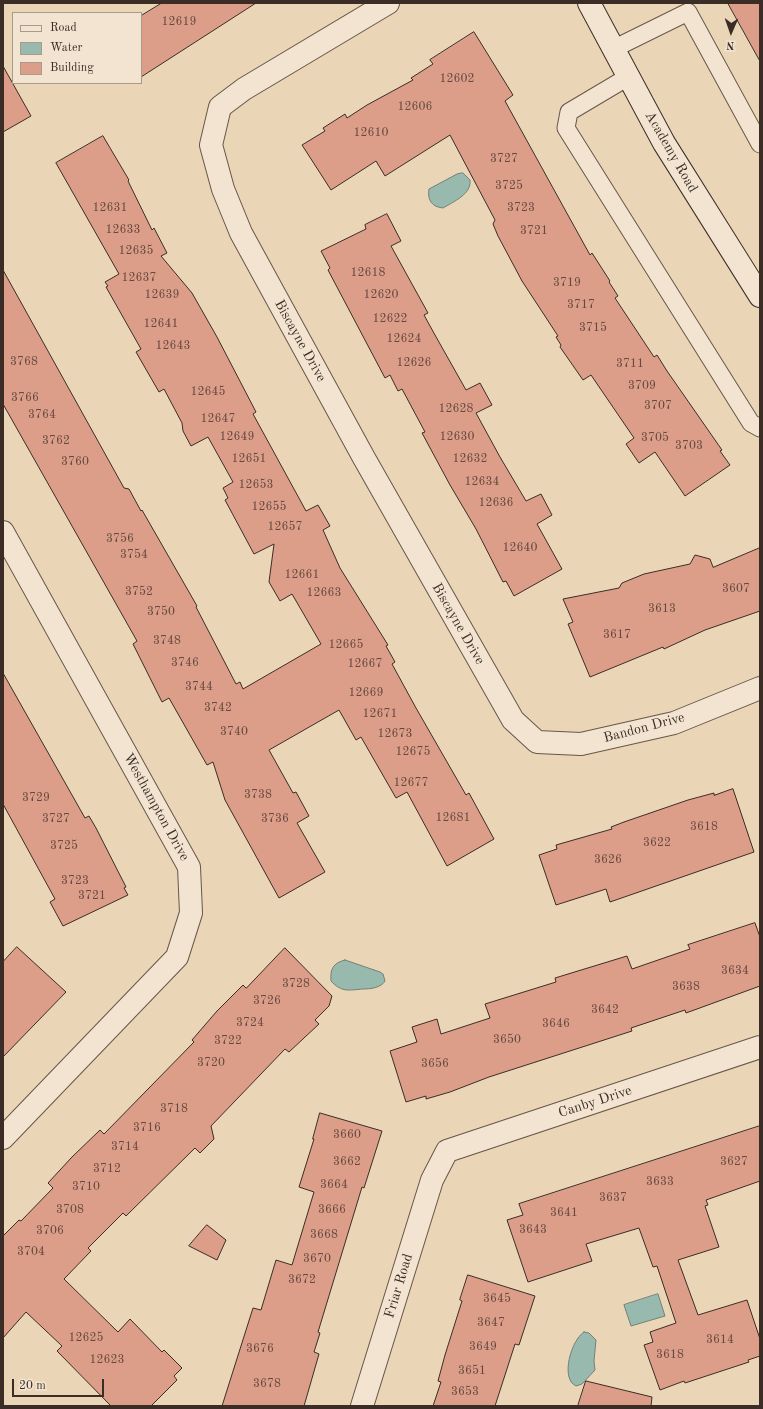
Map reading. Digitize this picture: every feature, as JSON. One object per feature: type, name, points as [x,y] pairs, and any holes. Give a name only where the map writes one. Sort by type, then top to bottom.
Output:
[{"type":"street","name":"Biscayne Drive","points":[[388,3],[244,89],[220,107],[211,145],[223,189],[245,240],[368,465],[513,720],[526,732]]},
{"type":"street","name":"Academy Road","points":[[589,3],[664,143],[760,296]]},
{"type":"street","name":"Westhampton Drive","points":[[3,532],[189,867],[191,913],[177,958],[3,1138]]},
{"type":"street","name":"Bandon Drive","points":[[526,732],[537,742],[581,744],[674,722],[760,688]]},
{"type":"street","name":"Canby Drive","points":[[438,1168],[447,1152],[760,1047]]},
{"type":"street","name":"Friar Road","points":[[362,1406],[430,1188],[438,1168]]},
{"type":"lane","points":[[613,49],[688,12],[760,144]]},
{"type":"lane","points":[[628,77],[569,112],[566,128],[750,423],[760,428]]},
{"type":"water","points":[[463,173],[470,180],[470,185],[461,197],[443,208],[436,206],[431,202],[429,189],[457,174]]},
{"type":"water","points":[[345,960],[380,972],[383,974],[385,981],[378,987],[350,990],[342,989],[331,981],[331,973],[335,965]]},
{"type":"water","points":[[658,1294],[665,1316],[631,1326],[624,1305]]},
{"type":"water","points":[[584,1332],[589,1333],[596,1340],[594,1361],[595,1370],[582,1384],[576,1386],[571,1382],[569,1376],[569,1359],[575,1343],[579,1336]]},
{"type":"building","points":[[162,3],[256,3],[142,76],[142,15]]},
{"type":"building","points":[[728,3],[760,3],[760,61]]},
{"type":"building","points":[[474,32],[513,95],[505,101],[590,255],[592,253],[610,281],[609,282],[618,296],[615,298],[654,357],[657,355],[722,450],[720,451],[730,465],[685,496],[655,452],[639,463],[626,444],[634,438],[591,375],[583,380],[560,347],[561,345],[556,337],[558,336],[522,281],[498,236],[493,224],[495,220],[450,135],[385,176],[376,161],[331,190],[302,145],[325,131],[323,128],[345,114],[347,118],[367,105],[413,80],[411,78],[433,64],[430,60]]},
{"type":"building","points":[[3,66],[31,116],[3,132]]},
{"type":"building","points":[[103,136],[129,180],[128,181],[152,230],[154,228],[167,253],[161,256],[192,293],[256,412],[253,414],[306,511],[318,505],[330,526],[323,530],[340,568],[388,645],[386,646],[395,662],[392,664],[416,708],[466,795],[469,793],[494,839],[447,866],[407,792],[396,798],[361,737],[356,740],[339,710],[269,750],[293,793],[296,792],[309,816],[297,823],[325,872],[279,898],[225,800],[213,762],[207,765],[169,698],[162,702],[133,644],[137,641],[3,404],[3,270],[124,488],[129,489],[141,511],[142,510],[197,606],[196,607],[236,684],[240,682],[243,689],[321,644],[292,594],[280,601],[269,582],[274,544],[254,554],[225,500],[228,498],[223,488],[233,482],[208,437],[191,446],[183,431],[182,423],[164,389],[159,392],[136,352],[141,349],[106,287],[108,286],[105,282],[119,274],[56,163]]},
{"type":"building","points":[[387,214],[401,241],[391,246],[428,313],[424,315],[466,390],[480,383],[492,405],[476,413],[500,457],[526,501],[541,494],[552,515],[537,524],[562,569],[514,596],[506,581],[503,582],[476,529],[450,485],[422,433],[425,432],[402,389],[398,391],[390,375],[385,378],[328,270],[330,268],[321,251],[366,229],[365,225]]},
{"type":"building","points":[[760,548],[760,611],[705,630],[664,649],[663,647],[590,677],[568,624],[573,622],[563,599],[619,588],[622,583],[644,574],[690,564],[695,555],[710,559],[713,567]]},
{"type":"building","points":[[3,673],[85,818],[89,816],[96,828],[126,887],[124,888],[128,895],[63,926],[50,902],[55,899],[3,804]]},
{"type":"building","points":[[733,789],[754,852],[610,902],[606,889],[556,905],[539,855],[557,849],[556,845],[612,829],[611,827],[624,822],[688,800],[714,793],[714,795]]},
{"type":"building","points":[[755,923],[760,937],[760,986],[686,1013],[685,1010],[631,1028],[632,1031],[489,1077],[450,1092],[426,1099],[426,1096],[406,1102],[390,1051],[417,1042],[412,1027],[437,1019],[441,1034],[490,1018],[485,1004],[556,982],[555,978],[627,956],[632,969],[690,949],[688,945]]},
{"type":"building","points":[[17,947],[66,992],[3,1057],[3,962]]},
{"type":"building","points":[[285,948],[332,996],[329,1006],[315,1020],[319,1024],[289,1052],[285,1049],[211,1126],[214,1139],[200,1153],[195,1148],[126,1216],[123,1213],[88,1248],[91,1251],[64,1279],[118,1332],[130,1319],[162,1352],[164,1350],[182,1368],[174,1376],[177,1380],[151,1406],[111,1406],[57,1351],[62,1346],[26,1312],[3,1338],[3,1236],[19,1220],[21,1221],[53,1188],[48,1183],[72,1157],[100,1130],[104,1134],[194,1042],[192,1040],[217,1011],[243,985],[246,988]]},
{"type":"building","points":[[320,1113],[382,1131],[364,1188],[362,1187],[318,1332],[320,1333],[314,1352],[319,1354],[304,1406],[222,1406],[253,1308],[261,1310],[276,1260],[292,1265],[314,1192],[299,1187],[314,1139]]},
{"type":"building","points":[[760,1126],[760,1181],[706,1200],[708,1205],[705,1206],[719,1247],[678,1260],[698,1315],[747,1300],[760,1339],[760,1356],[748,1360],[749,1362],[685,1383],[684,1381],[660,1390],[644,1345],[653,1342],[650,1332],[676,1323],[657,1266],[653,1267],[639,1228],[586,1244],[592,1261],[528,1282],[507,1220],[523,1215],[519,1204]]},
{"type":"building","points":[[207,1225],[226,1240],[217,1260],[189,1246]]},
{"type":"building","points":[[468,1275],[535,1296],[519,1345],[515,1344],[495,1406],[433,1406],[441,1382],[438,1381],[462,1301],[460,1300]]},
{"type":"building","points":[[586,1381],[652,1397],[651,1406],[578,1406]]}]
